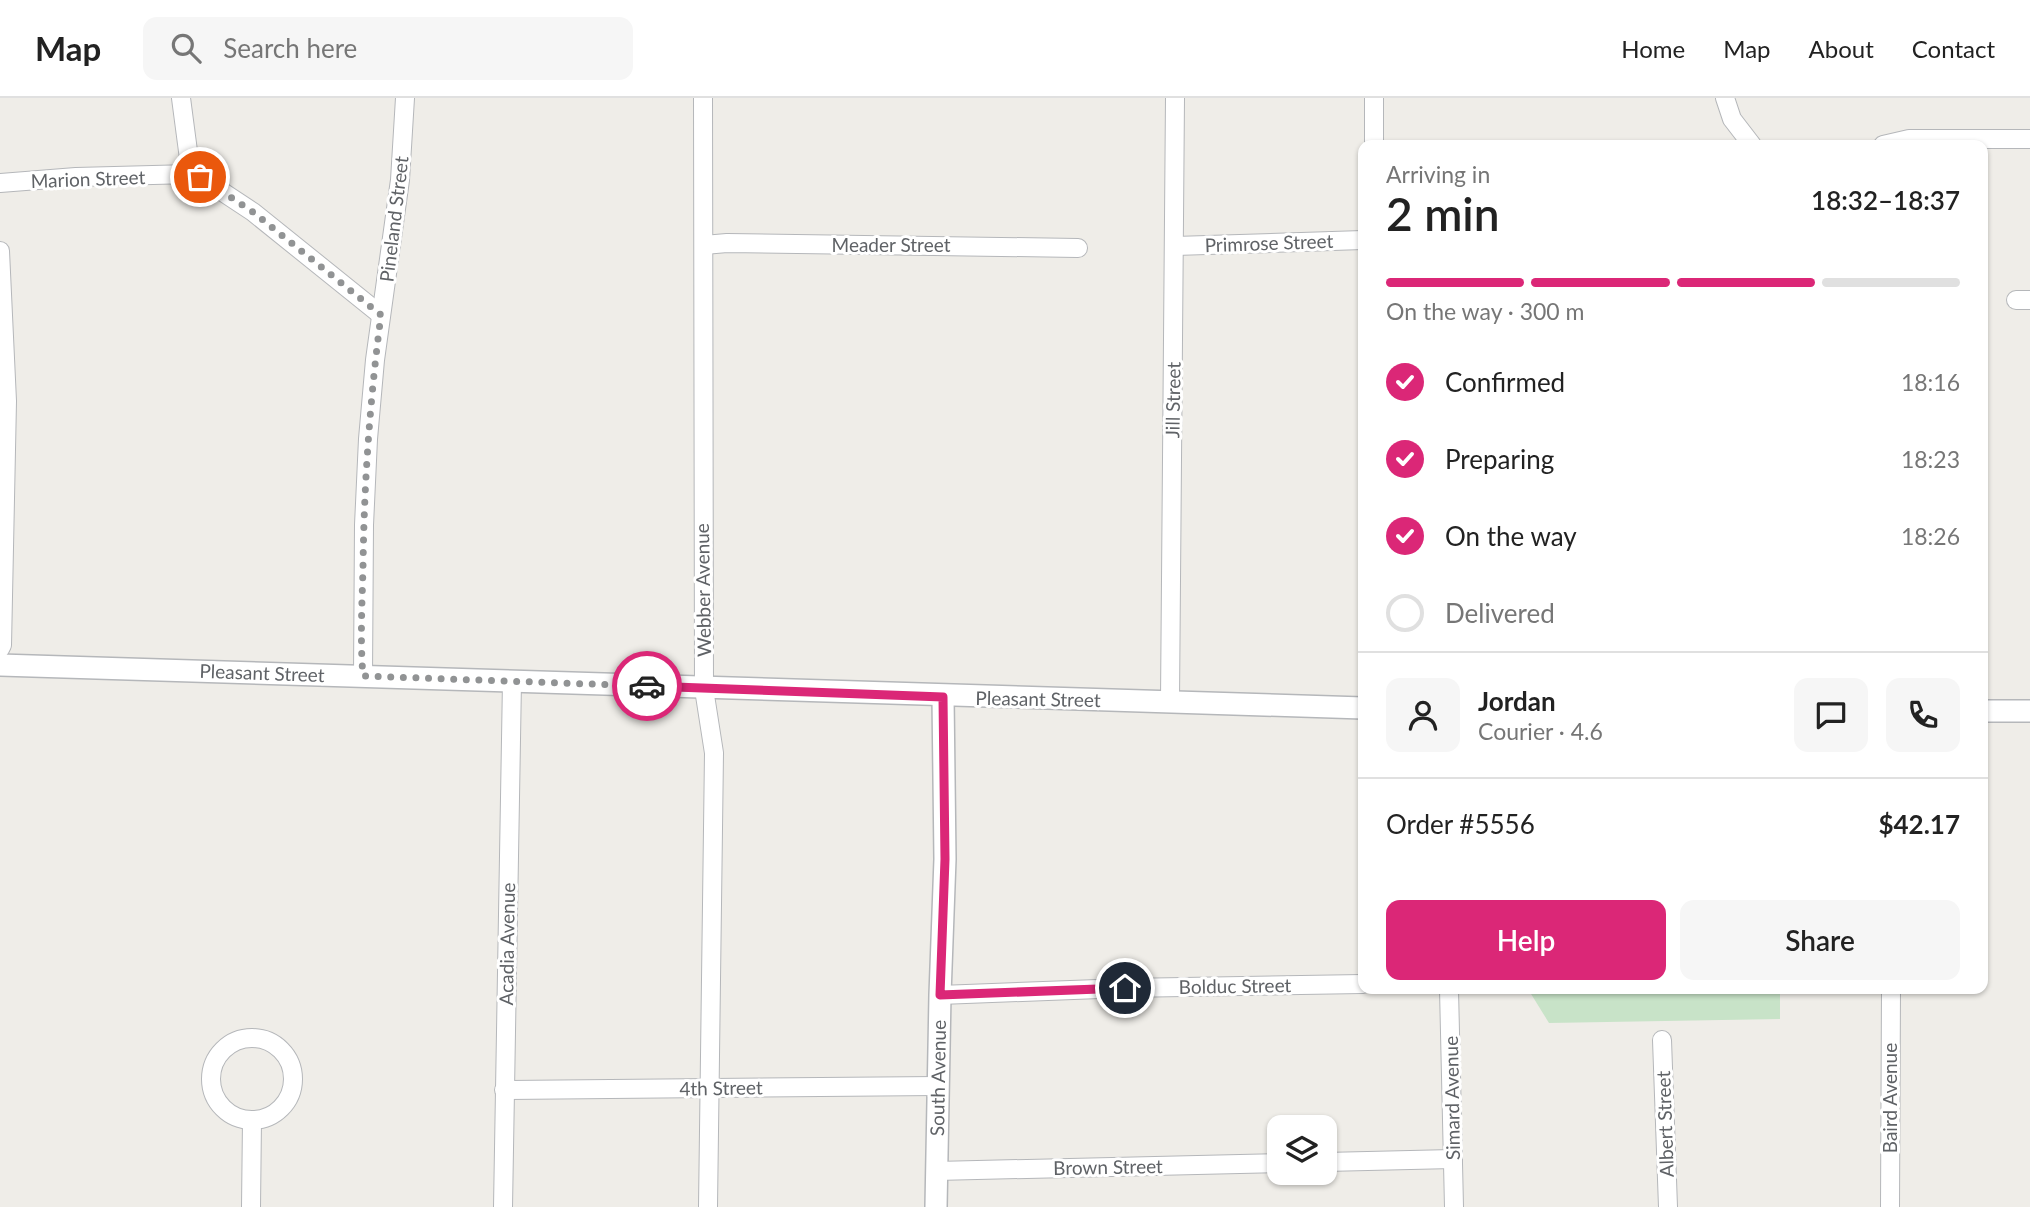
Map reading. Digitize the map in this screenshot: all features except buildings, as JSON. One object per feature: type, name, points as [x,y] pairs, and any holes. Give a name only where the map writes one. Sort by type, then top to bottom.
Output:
[{"type":"street","points":[[181,98],[191,174]]},
{"type":"street","name":"Pineland Street","points":[[363,676],[365,500],[373,386],[399,193],[405,98]]},
{"type":"street","name":"Webber Avenue","points":[[703,98],[704,689],[714,752],[708,1207]]},
{"type":"street","name":"Jill Street","points":[[1170,701],[1175,98]]},
{"type":"street","points":[[1374,98],[1374,140]]},
{"type":"street","points":[[1725,98],[1732,119],[1748,140]]},
{"type":"street","points":[[1905,140],[2030,139]]},
{"type":"street","name":"Marion Street","points":[[0,183],[76,177],[191,174],[222,190],[253,212],[381,315]]},
{"type":"street","name":"Primrose Street","points":[[1175,246],[1358,240]]},
{"type":"street","name":"Meader Street","points":[[704,245],[727,243],[1078,248]]},
{"type":"street","points":[[0,251],[7,413],[0,649]]},
{"type":"street","name":"Pleasant Street","points":[[0,665],[943,697],[1358,708]]},
{"type":"street","name":"Acadia Avenue","points":[[503,1207],[512,681]]},
{"type":"street","name":"South Avenue","points":[[936,1207],[945,859],[943,697]]},
{"type":"street","points":[[1988,710],[2030,710]]},
{"type":"street","name":"Bolduc Street","points":[[940,995],[1125,988],[1358,984]]},
{"type":"street","name":"Simard Avenue","points":[[1449,994],[1454,1207]]},
{"type":"street","name":"Baird Avenue","points":[[1890,1207],[1891,994]]},
{"type":"street","points":[[256,1037],[279,1047],[292,1068],[293,1080],[291,1093],[285,1104],[265,1118],[252,1120],[227,1112],[212,1090],[210,1077],[220,1052],[230,1043],[256,1037]]},
{"type":"street","name":"Albert Street","points":[[1662,1040],[1668,1207]]},
{"type":"street","name":"4th Street","points":[[504,1090],[938,1086]]},
{"type":"street","points":[[251,1207],[252,1120]]},
{"type":"street","points":[[1337,1162],[1453,1159]]},
{"type":"street","name":"Brown Street","points":[[936,1171],[1267,1163]]},
{"type":"green space","points":[[1531,994],[1780,994],[1780,1019],[1549,1023]]},
{"type":"way so far","points":[[200,177],[253,212],[381,315],[368,439],[362,606],[363,676],[647,686]]},
{"type":"route","points":[[647,686],[943,697],[945,859],[940,995],[1125,988]]}]
